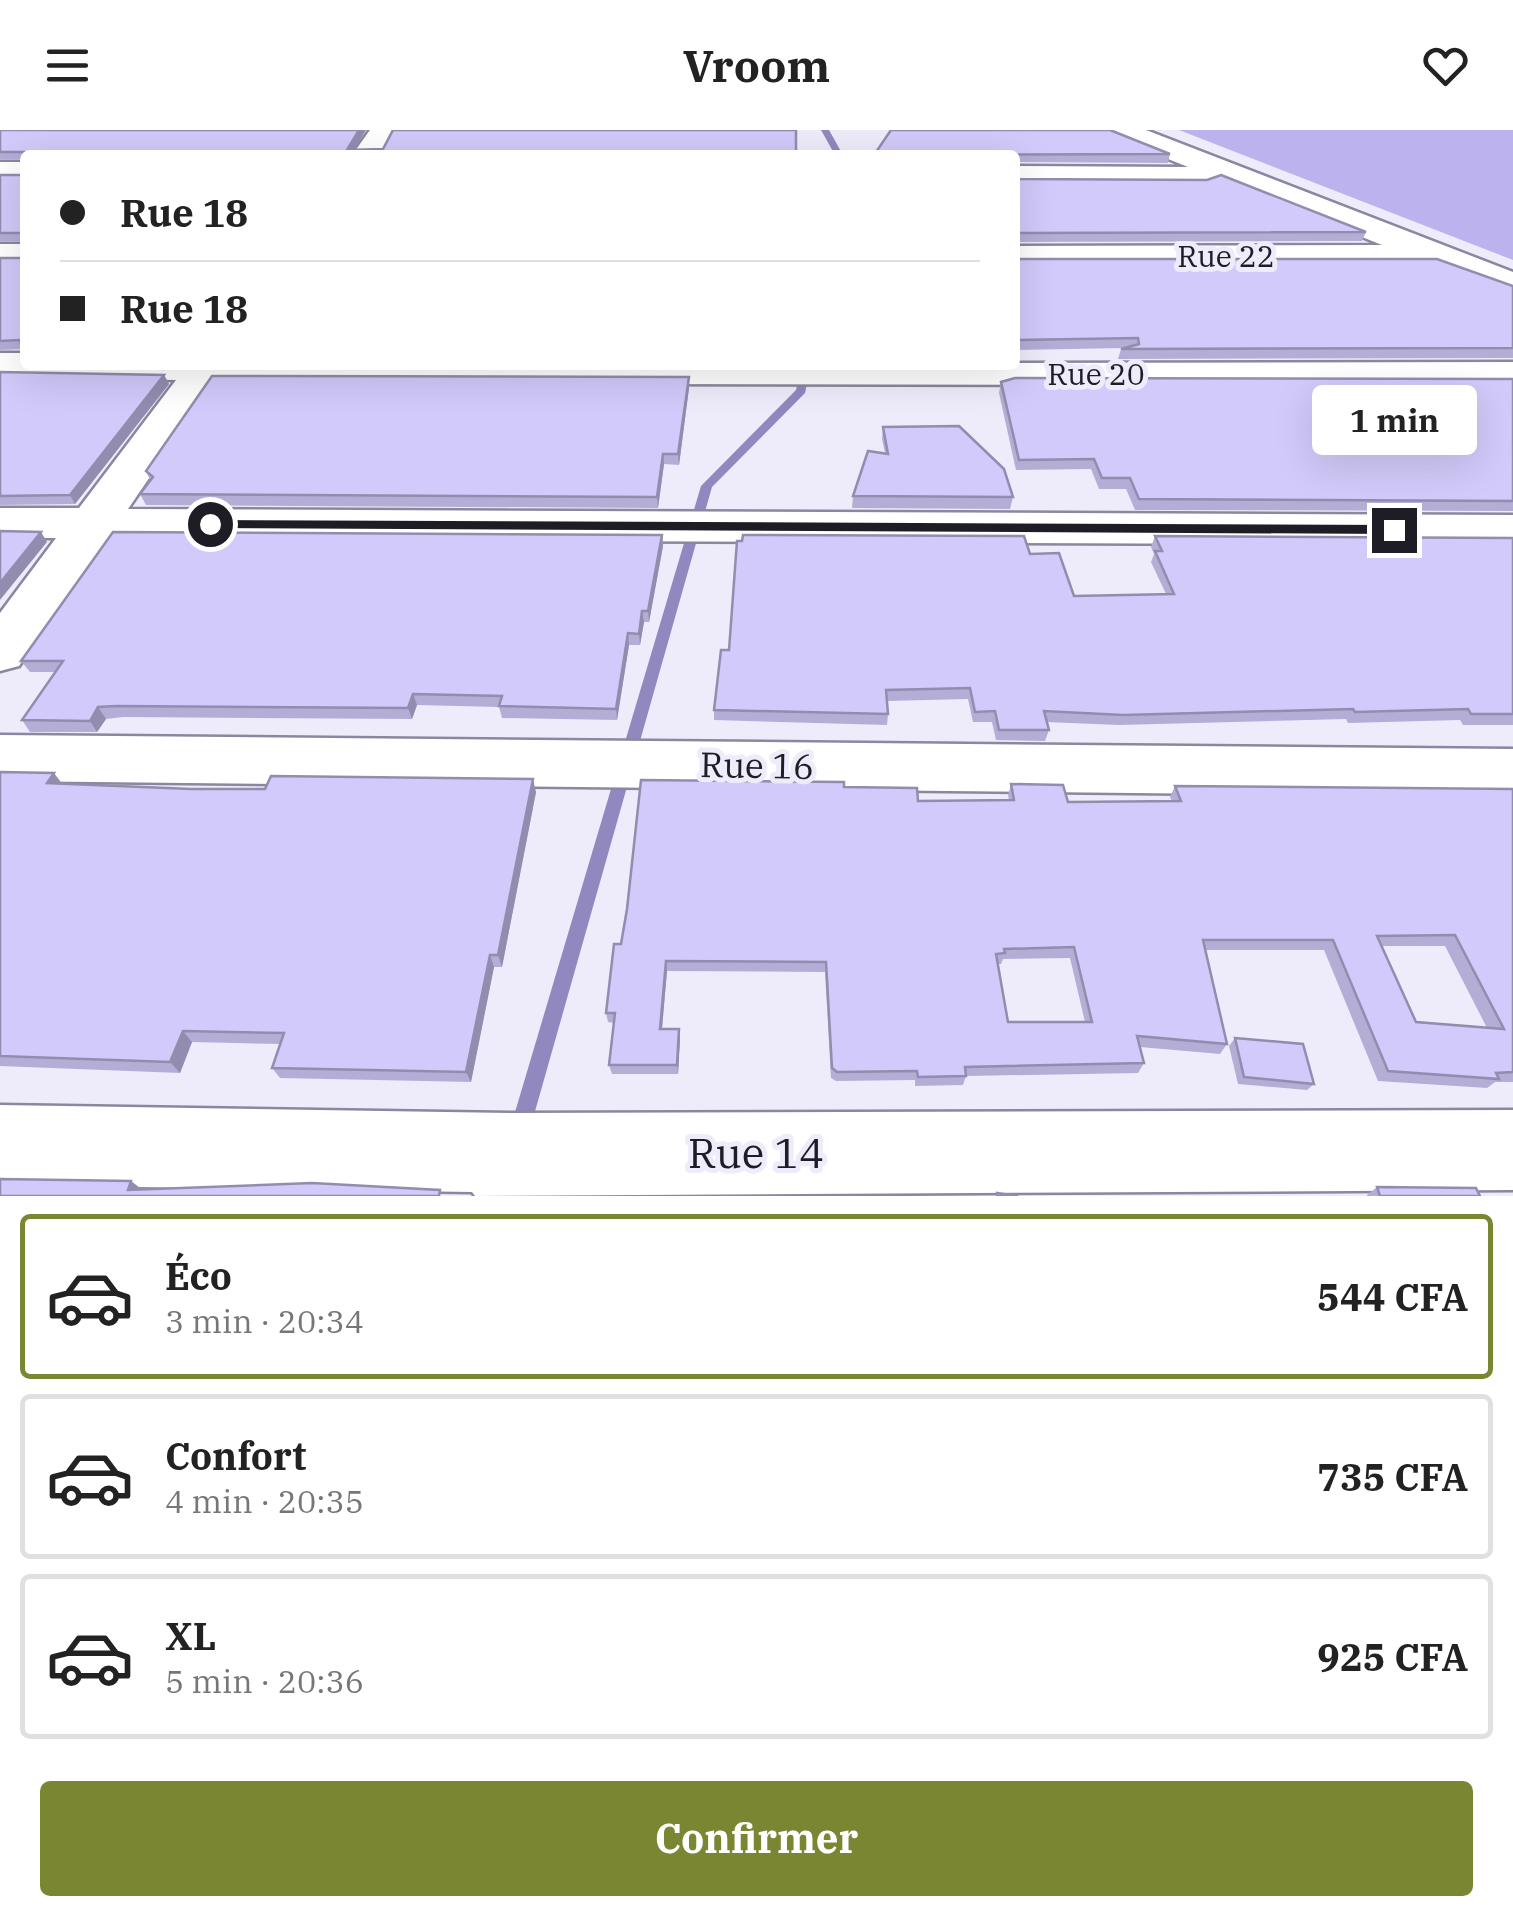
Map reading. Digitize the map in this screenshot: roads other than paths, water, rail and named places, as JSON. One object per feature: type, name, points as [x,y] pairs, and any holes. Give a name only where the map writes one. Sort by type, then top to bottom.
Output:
[{"type":"street","points":[[1121,130],[1513,285]]},
{"type":"street","points":[[1020,175],[1237,176]]},
{"type":"street","name":"Rue 22","points":[[1020,256],[1438,256]]},
{"type":"street","points":[[0,652],[204,370]]},
{"type":"street","name":"Rue 20","points":[[502,370],[1513,374]]},
{"type":"street","points":[[0,524],[1513,530]]},
{"type":"street","name":"Rue 16","points":[[0,758],[1513,772]]},
{"type":"street","name":"Rue 14","points":[[0,1146],[489,1151],[1513,1150]]},
{"type":"street","points":[[489,1151],[508,1173],[555,1196]]},
{"type":"waterway","points":[[825,130],[836,150]]},
{"type":"waterway","points":[[520,1129],[707,486],[801,391],[805,370]]}]
